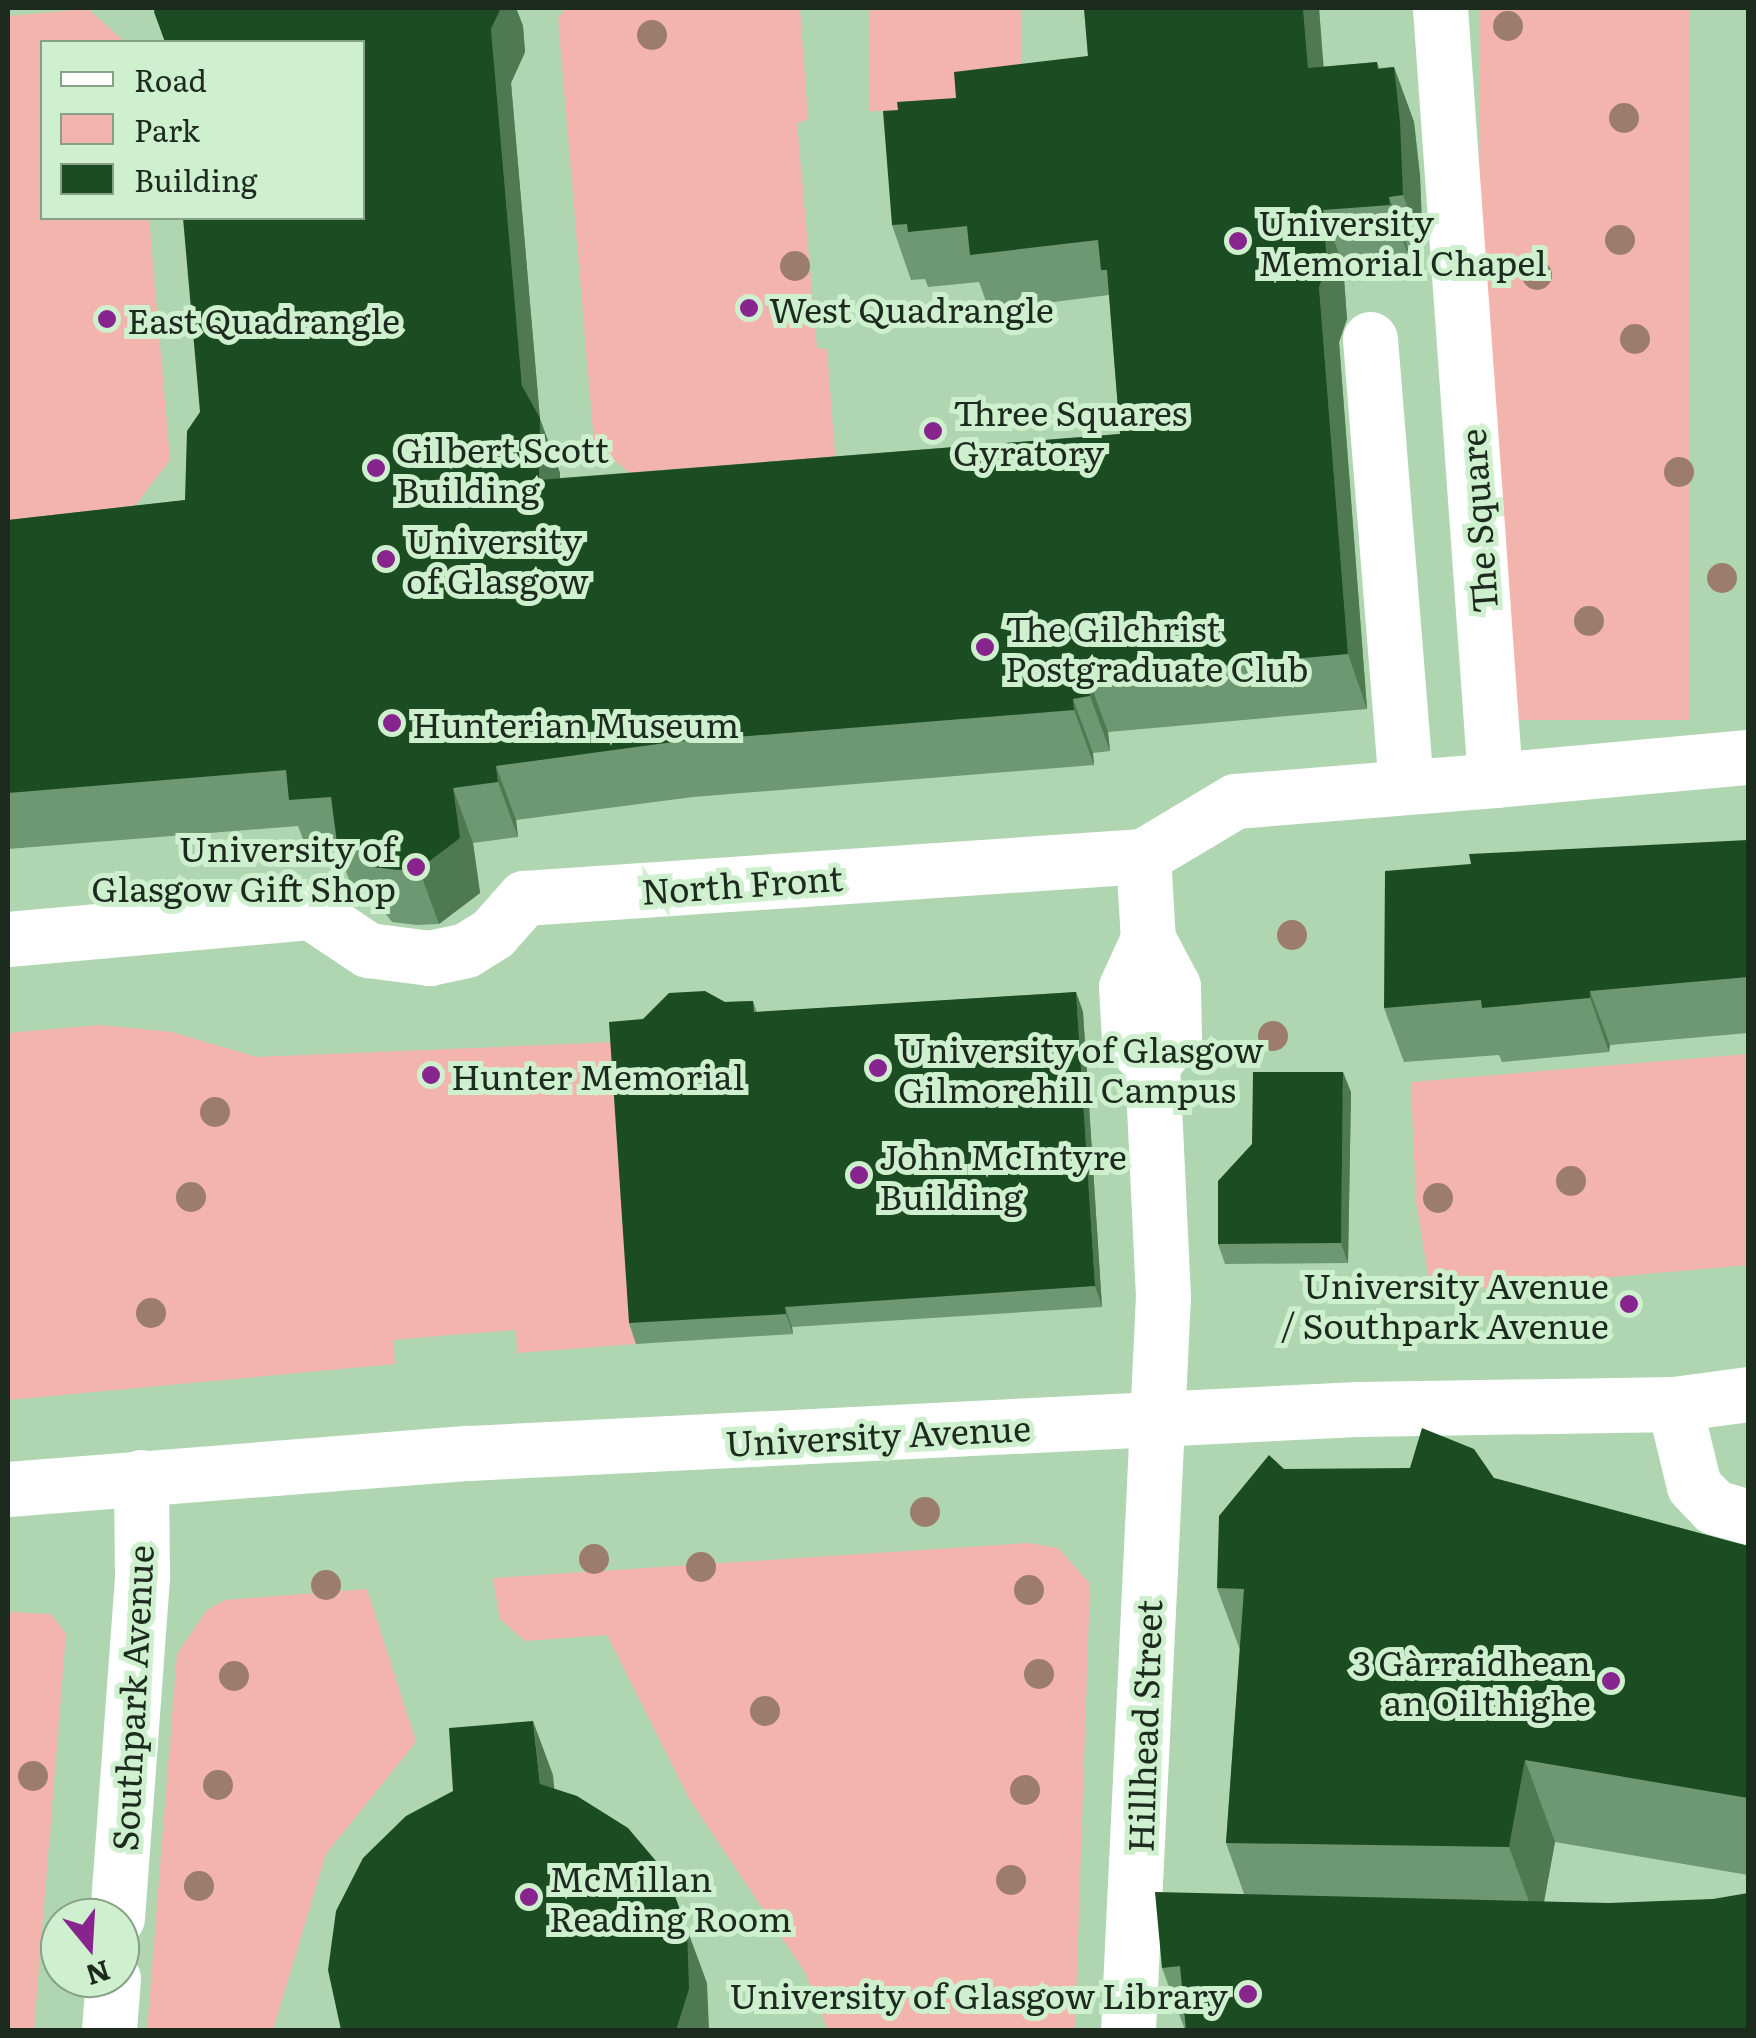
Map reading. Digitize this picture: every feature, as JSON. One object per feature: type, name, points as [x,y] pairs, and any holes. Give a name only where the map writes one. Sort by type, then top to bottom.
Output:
[{"type":"street","name":"The Square","points":[[1440,8],[1496,780]]},
{"type":"street","points":[[1370,339],[1406,787]]},
{"type":"street","points":[[1496,780],[1748,757]]},
{"type":"street","name":"North Front","points":[[8,939],[310,912],[368,950],[429,958],[479,942],[524,898],[1143,856],[1234,802],[1496,780]]},
{"type":"street","name":"Hillhead Street","points":[[1128,2030],[1154,1955],[1155,1421],[1164,1296],[1152,1064],[1174,1038],[1172,986],[1148,938],[1143,856]]},
{"type":"street","name":"University Avenue","points":[[8,1489],[398,1457],[1358,1409],[1674,1404],[1748,1394]]},
{"type":"street","points":[[1674,1404],[1694,1486],[1714,1507],[1748,1517]]},
{"type":"street","name":"Southpark Avenue","points":[[119,1898],[142,1576],[141,1477]]},
{"type":"street","points":[[109,2030],[111,1998]]},
{"type":"shaded area","name":"University of Glasgow Gilmorehill Campus","points":[[8,8],[1748,8],[1748,2030],[8,2030]]},
{"type":"green space","points":[[566,8],[800,8],[808,120],[797,123],[817,348],[827,349],[836,467],[640,482],[594,443],[558,19]]},
{"type":"green space","points":[[870,8],[1022,8],[1022,111],[870,111]]},
{"type":"green space","points":[[1480,8],[1689,8],[1689,720],[1480,720]]},
{"type":"green space","points":[[88,9],[123,40],[40,40],[40,220],[149,220],[170,460],[128,515],[8,525],[8,16]]},
{"type":"green space","points":[[100,1025],[172,1032],[257,1057],[616,1042],[636,1344],[517,1353],[516,1330],[393,1340],[395,1364],[8,1400],[8,1033]]},
{"type":"green space","points":[[1748,1054],[1748,1265],[1431,1293],[1416,1202],[1411,1082]]},
{"type":"green space","points":[[1029,1543],[1058,1548],[1090,1584],[1075,2030],[828,2030],[805,1972],[690,1800],[607,1635],[525,1641],[500,1619],[493,1578]]},
{"type":"green space","points":[[367,1589],[416,1742],[326,1854],[273,2030],[147,2030],[177,1654],[207,1610],[225,1600]]},
{"type":"green space","points":[[8,1612],[51,1614],[66,1634],[45,1898],[40,1898],[34,2030],[8,2030]]},
{"type":"building","name":"Gilbert Scott Building","points":[[155,8],[501,8],[491,29],[522,386],[540,418],[539,480],[1120,434],[1107,270],[1101,270],[1098,240],[970,255],[967,226],[908,232],[907,224],[892,225],[883,111],[898,110],[897,102],[956,98],[954,72],[1088,56],[1084,8],[1303,8],[1308,68],[1377,62],[1378,69],[1394,67],[1400,122],[1403,195],[1389,197],[1390,205],[1323,210],[1327,265],[1319,287],[1348,654],[1088,677],[1090,696],[1073,699],[1074,710],[673,742],[496,766],[498,782],[453,788],[460,838],[419,869],[373,867],[355,845],[338,851],[331,797],[289,800],[286,770],[8,793],[8,520],[185,500],[187,431],[200,412],[183,220],[365,220],[365,40],[164,40]]},
{"type":"building","points":[[1748,840],[1748,977],[1590,991],[1590,998],[1482,1008],[1481,1000],[1384,1008],[1385,871],[1471,864],[1469,854]]},
{"type":"building","name":"John McIntyre Building","points":[[705,991],[725,1002],[753,1001],[754,1012],[1076,992],[1095,1286],[785,1307],[786,1314],[629,1323],[609,1022],[643,1019],[669,993]]},
{"type":"building","points":[[1253,1072],[1343,1072],[1341,1243],[1218,1244],[1218,1181],[1252,1144]]},
{"type":"building","points":[[1422,1428],[1474,1449],[1494,1478],[1748,1546],[1748,1798],[1525,1760],[1509,1847],[1226,1843],[1244,1589],[1217,1588],[1219,1516],[1269,1455],[1284,1469],[1410,1468]]},
{"type":"building","name":"McMillan Reading Room","points":[[533,1721],[540,1784],[577,1796],[628,1828],[667,1874],[687,1929],[689,1989],[676,2030],[341,2030],[328,1970],[336,1911],[363,1858],[406,1816],[453,1791],[449,1728]]},
{"type":"building","points":[[1155,1892],[1609,1903],[1713,1899],[1748,1893],[1748,2030],[1186,2030],[1180,1966],[1162,1968]]},
{"type":"place","name":"University Memorial Chapel","points":[[1238,241]]},
{"type":"place","name":"West Quadrangle","points":[[749,308]]},
{"type":"place","name":"East Quadrangle","points":[[107,319]]},
{"type":"place","name":"Three Squares Gyratory","points":[[933,431]]},
{"type":"place","name":"Gilbert Scott Building","points":[[376,468]]},
{"type":"place","name":"University of Glasgow","points":[[386,559]]},
{"type":"place","name":"The Gilchrist Postgraduate Club","points":[[985,647]]},
{"type":"place","name":"Hunterian Museum","points":[[392,723]]},
{"type":"place","name":"University of Glasgow Gift Shop","points":[[416,867]]},
{"type":"place","name":"University of Glasgow Gilmorehill Campus","points":[[878,1068]]},
{"type":"place","name":"Hunter Memorial","points":[[431,1075]]},
{"type":"place","name":"John McIntyre Building","points":[[859,1175]]},
{"type":"place","name":"University Avenue / Southpark Avenue","points":[[1629,1304]]},
{"type":"place","name":"3 Gàrraidhean an Oilthighe","points":[[1611,1681]]},
{"type":"place","name":"McMillan Reading Room","points":[[529,1897]]},
{"type":"place","name":"University of Glasgow Library","points":[[1248,1994]]}]
